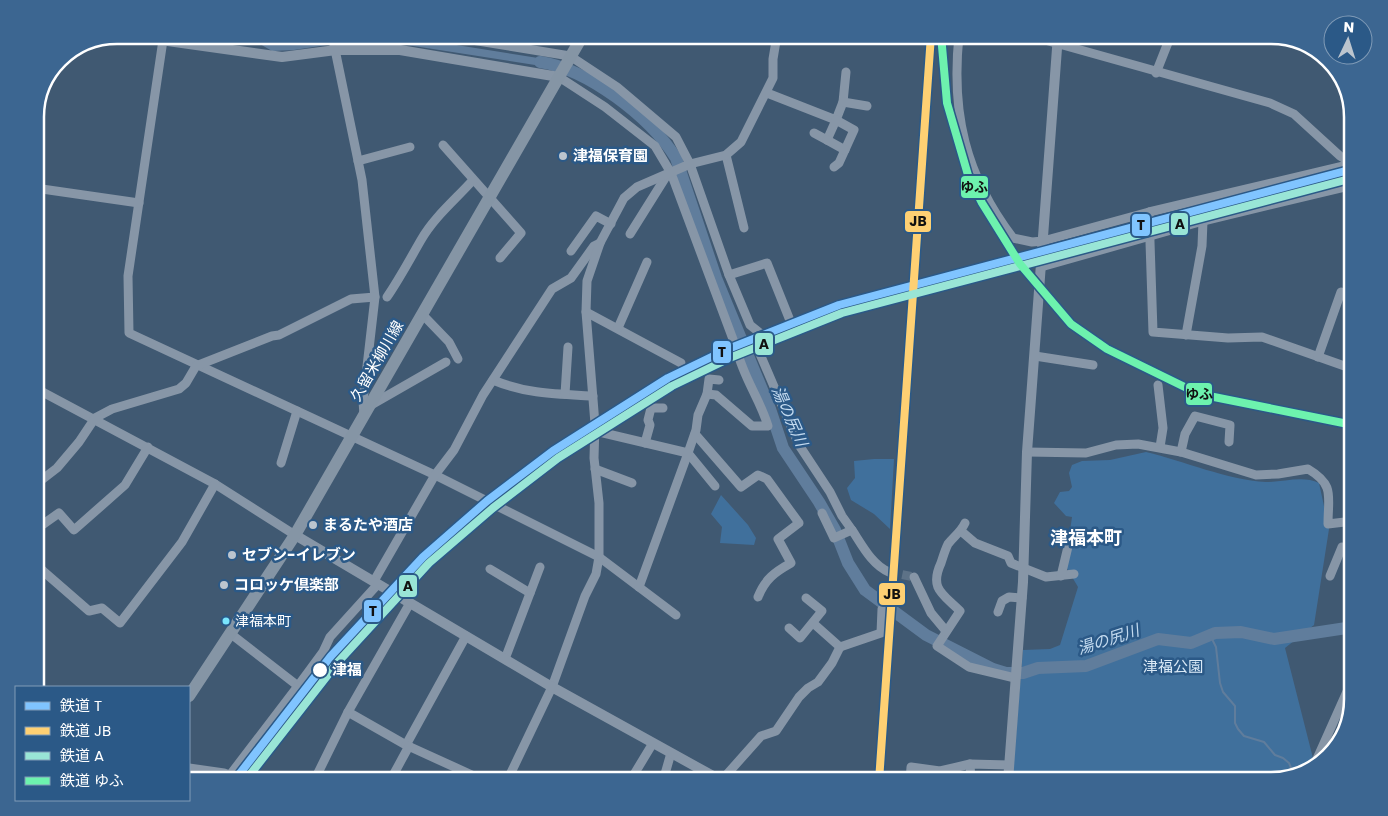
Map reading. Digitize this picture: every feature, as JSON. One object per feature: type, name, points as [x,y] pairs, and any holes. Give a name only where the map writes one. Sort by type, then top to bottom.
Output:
[{"type":"main road","name":"久留米柳川線","points":[[190,695],[295,535],[578,44]]},
{"type":"street","points":[[162,44],[128,276],[129,333],[196,366],[435,475],[599,557],[676,615]]},
{"type":"street","points":[[193,44],[282,56],[335,48],[400,50],[561,73],[655,146],[669,174],[737,350],[740,364],[763,410],[768,426],[752,426],[716,395],[708,394]]},
{"type":"street","points":[[334,44],[358,161],[375,297],[363,401],[364,416]]},
{"type":"street","points":[[494,44],[570,57],[617,87],[676,137],[690,164],[729,275],[750,325],[760,333],[760,354],[799,446],[867,553],[882,569],[890,572]]},
{"type":"street","points":[[511,772],[552,686],[585,596],[596,574],[599,557],[599,503],[595,469],[593,396],[586,312],[587,281],[600,243],[624,198],[637,187],[690,164],[726,155],[742,142],[774,78],[773,59],[776,44]]},
{"type":"street","points":[[958,44],[955,72],[956,96],[965,144],[974,173],[1013,238],[1032,242],[1043,241],[1148,212],[1344,166]]},
{"type":"street","points":[[1009,772],[1024,568],[1027,452],[1058,44]]},
{"type":"street","points":[[1072,44],[1156,73],[1224,89],[1270,103],[1294,114],[1344,159]]},
{"type":"street","points":[[1156,73],[1167,44]]},
{"type":"street","points":[[828,140],[843,102],[846,72]]},
{"type":"street","points":[[767,93],[836,120],[854,130],[839,163],[834,167]]},
{"type":"street","points":[[843,102],[867,106]]},
{"type":"street","points":[[814,134],[844,150]]},
{"type":"street","points":[[443,145],[521,233],[500,258]]},
{"type":"street","points":[[358,161],[410,147]]},
{"type":"street","points":[[726,155],[744,228]]},
{"type":"street","points":[[630,234],[669,174]]},
{"type":"street","points":[[387,297],[411,261],[422,239],[440,215],[473,180]]},
{"type":"street","points":[[1041,267],[1204,221],[1344,187]]},
{"type":"street","points":[[44,189],[139,203]]},
{"type":"street","points":[[1148,212],[1153,332],[1228,338],[1262,337],[1344,366]]},
{"type":"street","points":[[571,252],[596,216],[611,224]]},
{"type":"street","points":[[1186,335],[1202,246],[1204,221]]},
{"type":"street","points":[[232,772],[323,652],[330,637],[377,582],[435,475],[454,450],[493,380],[552,290],[571,278],[594,246],[600,243]]},
{"type":"street","points":[[618,328],[647,262]]},
{"type":"street","points":[[729,275],[767,263],[789,318]]},
{"type":"street","points":[[1318,357],[1341,292],[1344,293]]},
{"type":"street","points":[[44,478],[57,468],[79,442],[95,418],[112,410],[179,389],[196,366],[279,335],[351,299],[375,297]]},
{"type":"street","points":[[586,312],[681,362]]},
{"type":"street","points":[[422,314],[449,342],[458,359]]},
{"type":"street","points":[[565,394],[568,347]]},
{"type":"street","points":[[1035,356],[1093,365]]},
{"type":"street","points":[[371,405],[446,362]]},
{"type":"street","points":[[639,587],[695,434],[698,415],[708,394],[709,379],[719,380]]},
{"type":"street","points":[[493,380],[513,389],[534,393],[593,396]]},
{"type":"street","points":[[1158,385],[1162,428],[1160,447]]},
{"type":"street","points":[[44,392],[148,446],[216,484],[295,535],[505,659],[705,772]]},
{"type":"street","points":[[645,443],[650,425],[648,420],[652,408],[663,408]]},
{"type":"street","points":[[281,463],[297,412]]},
{"type":"street","points":[[1181,452],[1185,434],[1195,416],[1230,425],[1229,442]]},
{"type":"street","points":[[595,431],[688,453],[715,486]]},
{"type":"street","points":[[695,434],[741,487],[758,475],[767,479],[799,523],[778,538],[791,563],[771,575],[763,584],[758,597]]},
{"type":"street","points":[[1027,452],[1086,453],[1116,445],[1138,444],[1181,452],[1256,475],[1278,474],[1308,469],[1324,478],[1328,489],[1328,524],[1344,522]]},
{"type":"street","points":[[44,524],[59,513],[74,530],[125,485],[148,446]]},
{"type":"street","points":[[595,469],[632,482]]},
{"type":"street","points":[[44,572],[89,612],[102,608],[120,623],[182,542],[216,484]]},
{"type":"street","points":[[822,513],[834,538],[852,530]]},
{"type":"street","points":[[1015,678],[969,667],[937,646],[960,611],[938,589],[935,580],[948,545],[963,527],[975,543],[1000,551],[1008,556],[1011,563],[1046,577],[1074,574]]},
{"type":"street","points":[[1061,576],[1071,534]]},
{"type":"street","points":[[1330,576],[1342,547],[1344,548]]},
{"type":"street","points":[[505,659],[540,567]]},
{"type":"street","points":[[490,569],[530,593]]},
{"type":"street","points":[[914,578],[931,613],[946,631]]},
{"type":"street","points":[[998,612],[1002,600],[1010,597],[1022,598]]},
{"type":"street","points":[[789,628],[800,638],[822,611],[806,598]]},
{"type":"street","points":[[318,772],[348,712],[410,603]]},
{"type":"street","points":[[729,772],[761,736],[776,730],[799,697],[818,682],[832,663],[840,647],[881,633],[882,609]]},
{"type":"street","points":[[813,623],[840,647]]},
{"type":"street","points":[[231,634],[298,686]]},
{"type":"street","points":[[395,772],[466,636]]},
{"type":"street","points":[[1319,755],[1344,698]]},
{"type":"street","points":[[348,712],[408,746],[465,772]]},
{"type":"street","points":[[635,772],[653,743]]},
{"type":"street","points":[[666,772],[672,753]]},
{"type":"street","points":[[911,772],[911,767],[940,771],[970,764],[1009,764]]},
{"type":"street","points":[[970,764],[970,772]]},
{"type":"street","points":[[190,768],[212,772]]},
{"type":"green space","name":"津福公園","points":[[1146,452],[1251,481],[1266,482],[1306,479],[1319,483],[1329,529],[1314,625],[1285,648],[1313,759],[1299,767],[1281,772],[1013,772],[1023,650],[1050,649],[1060,645],[1078,587],[1065,565],[1072,517],[1066,516],[1054,503],[1060,492],[1069,491],[1072,487],[1069,473],[1072,465],[1082,461],[1110,460]]},
{"type":"green space","points":[[894,459],[890,529],[874,514],[851,500],[847,488],[855,478],[854,461]]},
{"type":"green space","points":[[721,495],[748,525],[756,538],[754,545],[720,543],[722,527],[711,514]]},
{"type":"shaded area","points":[[260,44],[333,44],[294,50],[272,51]]},
{"type":"shaded area","points":[[401,44],[450,44],[557,61],[554,68]]},
{"type":"waterway","name":"湯の尻川","points":[[540,62],[559,66],[578,74],[616,97],[651,127],[676,158],[716,278],[770,409],[783,448],[819,502],[835,530],[848,563],[865,590],[926,635],[993,669],[1006,673],[1023,673],[1038,668],[1086,666],[1158,639],[1191,643],[1215,633],[1241,632],[1274,639],[1344,628]]},
{"type":"waterway","points":[[1210,635],[1216,647],[1220,683],[1223,692],[1235,706],[1235,723],[1238,729],[1244,736],[1264,742],[1275,755],[1289,763],[1292,769]]},
{"type":"tunnel","points":[[889,572],[914,577]]},
{"type":"rail line","name":"JB","points":[[880,772],[930,44]]},
{"type":"rail line","name":"ゆふ","points":[[942,44],[947,103],[968,175],[982,203],[1020,264],[1071,324],[1107,349],[1199,394],[1344,423]]},
{"type":"rail line","name":"T","points":[[241,772],[331,656],[423,557],[487,501],[553,451],[668,378],[728,349],[839,305],[1344,171]]},
{"type":"rail line","name":"A","points":[[252,772],[338,662],[429,563],[493,508],[558,458],[672,386],[732,357],[842,313],[1344,180]]},
{"type":"place","name":"津福保育園","points":[[563,156]]},
{"type":"place","name":"まるたや酒店","points":[[313,525]]},
{"type":"place","name":"セブン-イレブン","points":[[232,555]]},
{"type":"place","name":"コロッケ倶楽部","points":[[224,585]]},
{"type":"place","name":"津福本町","points":[[226,621]]},
{"type":"place","name":"津福","points":[[320,670]]},
{"type":"district","name":"津福本町","points":[[1086,538]]}]
